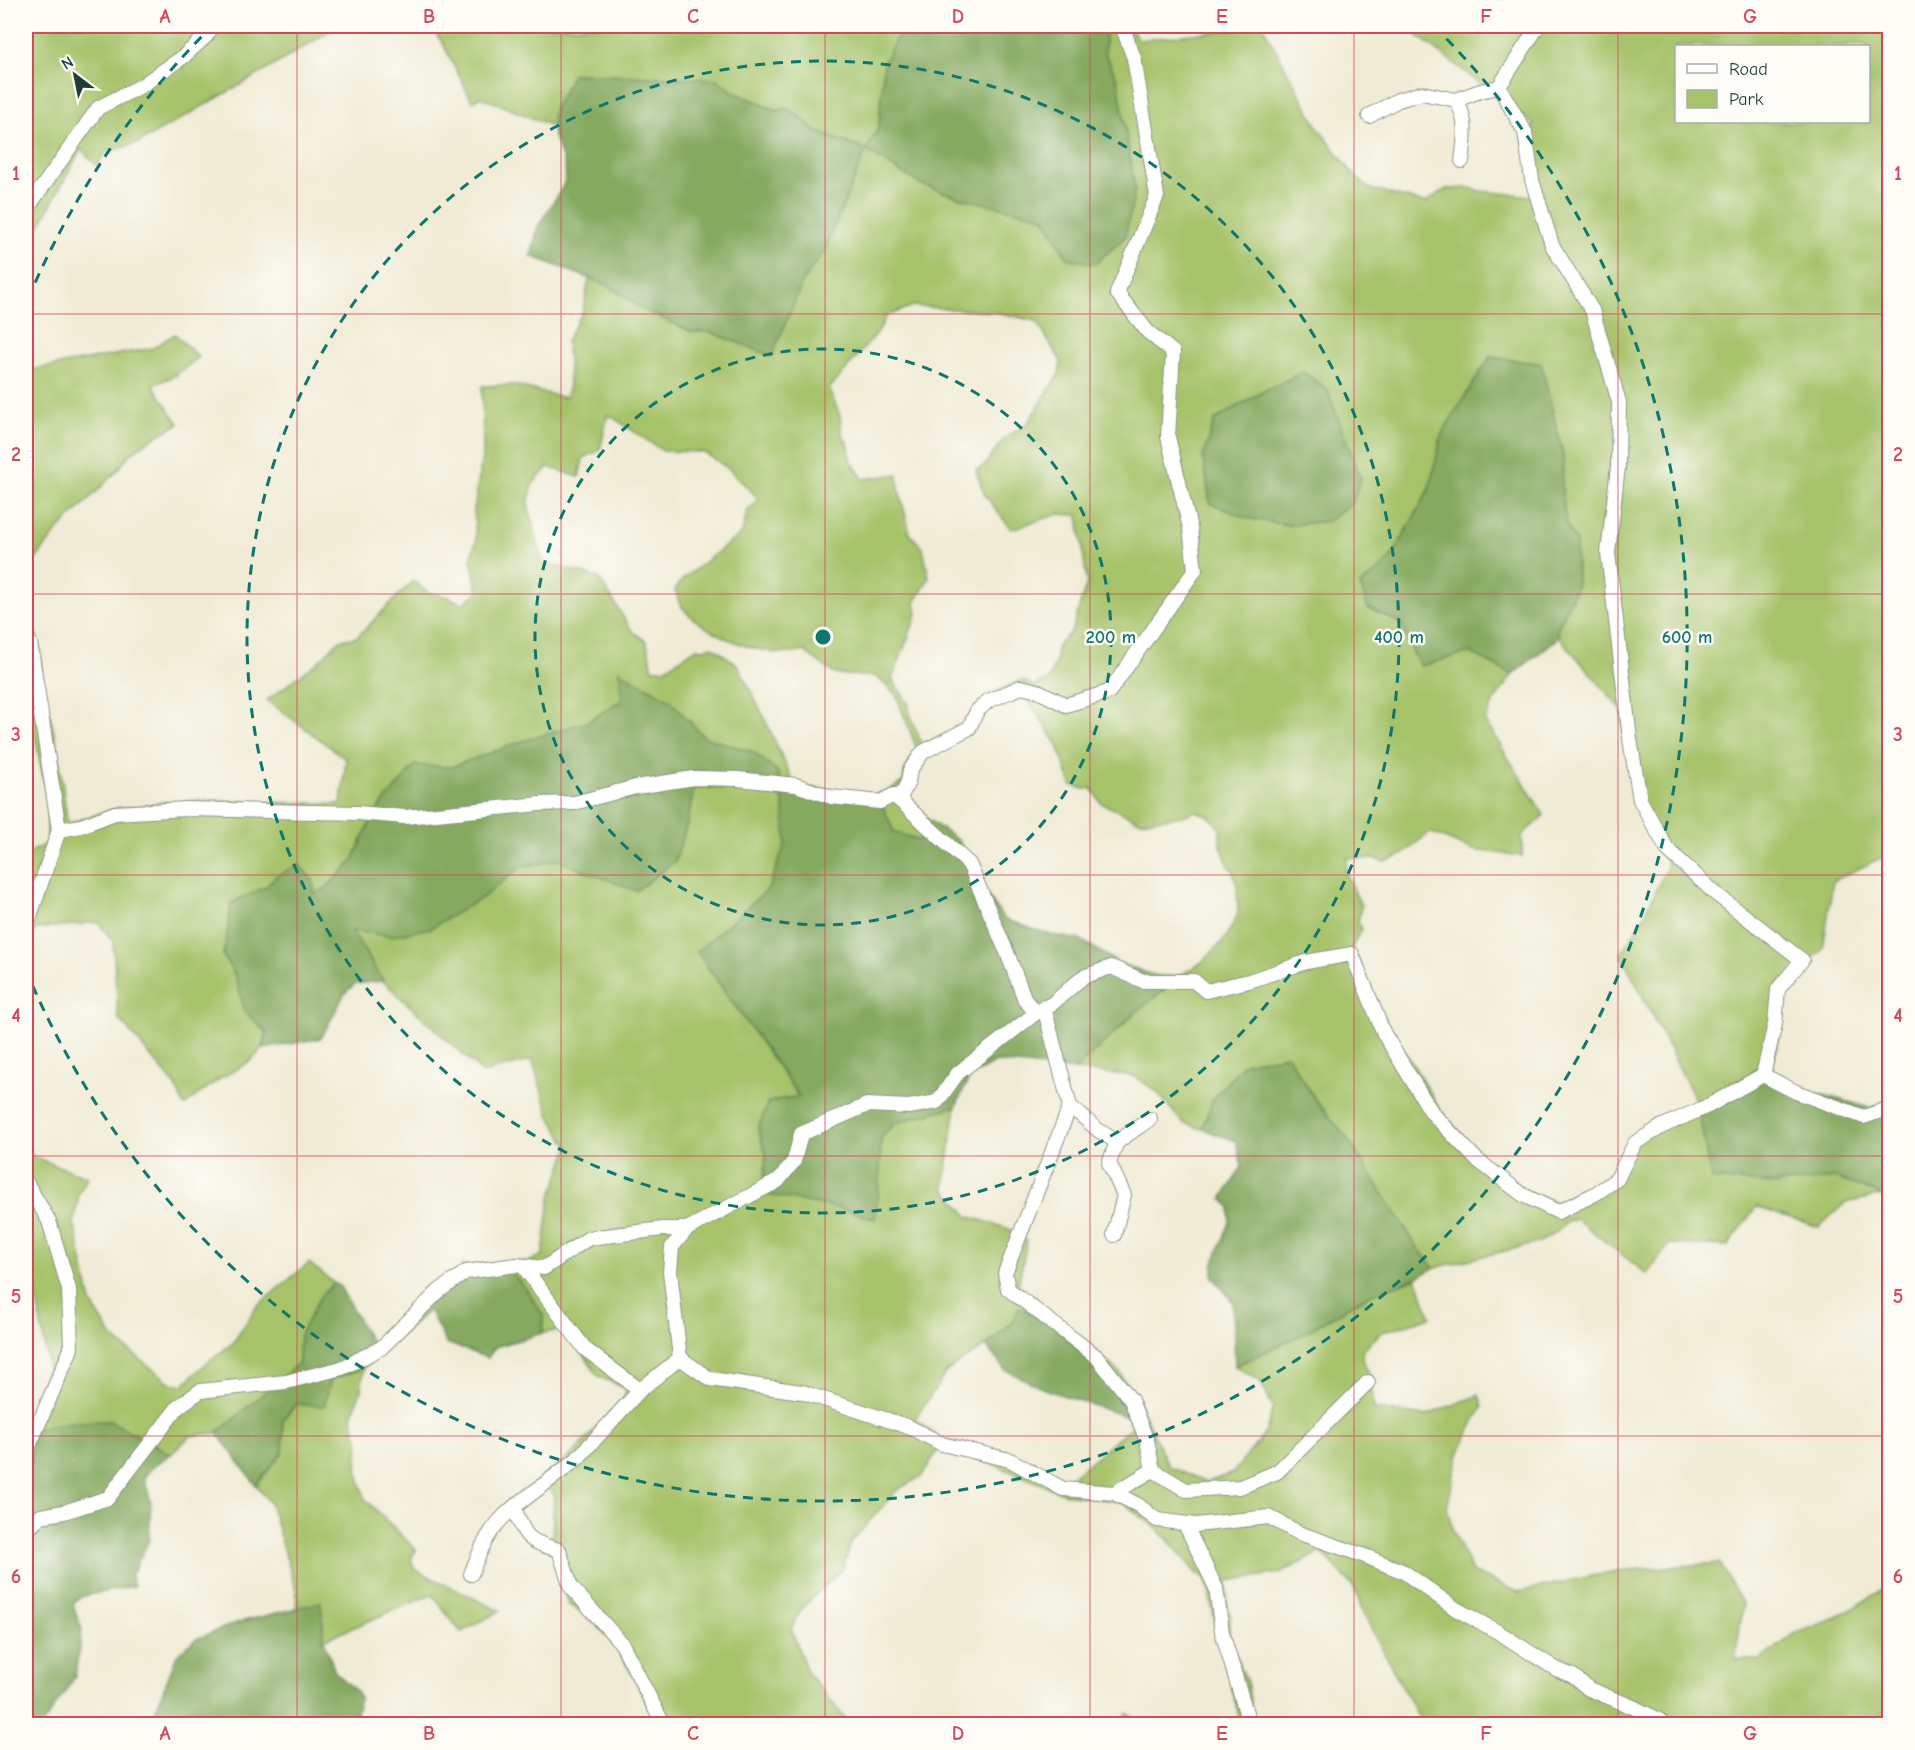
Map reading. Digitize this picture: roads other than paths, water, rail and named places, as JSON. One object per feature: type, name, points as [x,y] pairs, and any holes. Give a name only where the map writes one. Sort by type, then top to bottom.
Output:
[{"type":"street","points":[[26,210],[98,108],[141,86],[183,57],[206,36],[213,26]]},
{"type":"street","points":[[899,800],[908,782],[910,770],[922,752],[969,728],[977,711],[988,701],[1021,687],[1038,691],[1066,705],[1109,692],[1195,570],[1190,528],[1168,437],[1173,351],[1148,332],[1117,293],[1157,196],[1134,58],[1122,26]]},
{"type":"street","points":[[1369,116],[1398,100],[1422,93],[1456,100],[1499,87],[1538,26]]},
{"type":"street","points":[[1499,87],[1525,132],[1532,180],[1552,245],[1592,310],[1618,402],[1618,467],[1608,553],[1630,739],[1640,800],[1667,849],[1716,894],[1802,960],[1778,989],[1775,1024],[1763,1074],[1710,1105],[1664,1126],[1635,1143],[1617,1179],[1595,1194],[1558,1212],[1523,1195],[1476,1160],[1432,1113],[1384,1034],[1352,954],[1306,962],[1250,981],[1206,991],[1194,981],[1143,981],[1111,967],[1083,977],[1040,1010],[958,1074],[937,1102],[909,1107],[867,1105],[801,1134],[794,1161],[778,1181],[687,1229],[672,1248],[670,1272],[680,1358],[710,1379],[802,1392],[909,1426],[942,1444],[1010,1460],[1063,1489],[1114,1493],[1138,1505],[1158,1520],[1196,1525],[1269,1517],[1299,1533],[1404,1572],[1456,1609],[1498,1632],[1556,1669],[1573,1676],[1589,1689],[1633,1707],[1659,1720],[1663,1725]]},
{"type":"street","points":[[1456,100],[1463,111],[1465,125],[1462,161]]},
{"type":"street","points":[[26,633],[30,643],[59,830],[26,928]]},
{"type":"street","points":[[59,830],[81,826],[115,813],[149,813],[186,809],[358,813],[405,817],[459,813],[540,804],[574,803],[636,787],[694,778],[738,779],[796,785],[831,797],[880,802],[894,795],[969,864],[1025,1000],[1040,1010],[1070,1106],[1098,1130],[1117,1142]]},
{"type":"street","points":[[1763,1074],[1796,1092],[1864,1117],[1890,1108]]},
{"type":"street","points":[[1070,1106],[1005,1273],[1008,1289],[1098,1357],[1131,1400],[1147,1441],[1153,1470],[1186,1490],[1240,1487],[1277,1472],[1368,1382]]},
{"type":"street","points":[[1114,1235],[1124,1195],[1109,1163],[1117,1142],[1150,1119]]},
{"type":"street","points":[[26,1182],[49,1221],[69,1289],[71,1349],[29,1446],[26,1465]]},
{"type":"street","points":[[26,1529],[41,1516],[64,1512],[108,1498],[178,1407],[200,1391],[286,1382],[342,1368],[381,1348],[439,1291],[466,1272],[516,1265],[544,1268],[589,1238],[663,1229],[687,1229]]},
{"type":"street","points":[[523,1266],[585,1349],[640,1390]]},
{"type":"street","points":[[471,1574],[481,1549],[497,1521],[576,1460],[640,1390],[680,1358]]},
{"type":"street","points":[[1114,1493],[1153,1470]]},
{"type":"street","points":[[514,1507],[523,1533],[537,1544],[559,1550],[571,1587],[622,1644],[663,1725]]},
{"type":"street","points":[[1185,1524],[1216,1588],[1222,1632],[1248,1725]]}]
